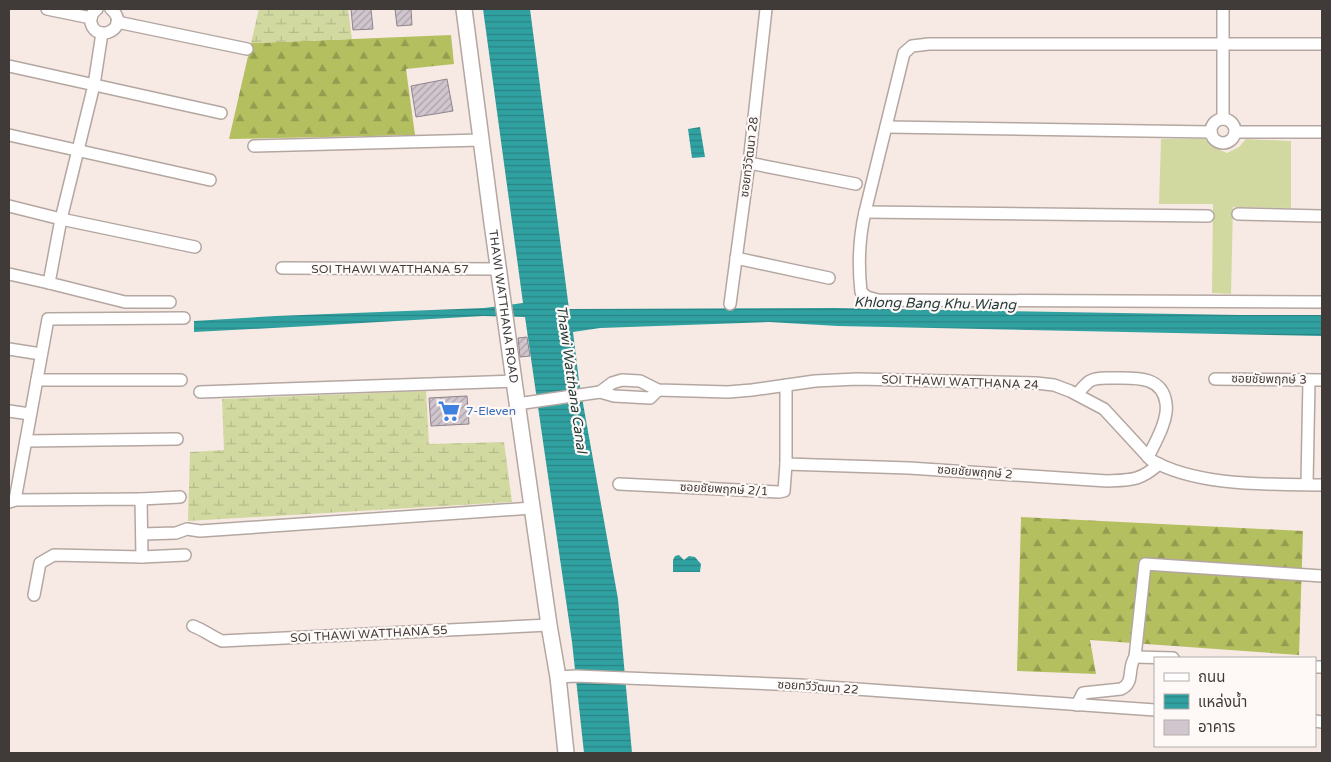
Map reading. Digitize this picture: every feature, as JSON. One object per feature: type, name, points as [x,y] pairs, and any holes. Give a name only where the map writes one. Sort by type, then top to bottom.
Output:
[{"type":"main road","name":"THAWI WATTHANA ROAD","points":[[464,9],[498,269],[558,677],[566,753]]},
{"type":"street","points":[[48,9],[94,13],[92,25],[102,33],[109,32],[115,28],[118,22],[116,15],[111,9]]},
{"type":"street","name":"ซอยทวีวัฒนา 28","points":[[730,304],[749,163],[766,9]]},
{"type":"street","points":[[1223,9],[1223,119]]},
{"type":"street","points":[[118,22],[247,49]]},
{"type":"street","points":[[49,283],[61,219],[94,85],[102,33]]},
{"type":"street","points":[[1322,44],[929,44],[912,46],[904,53],[865,212],[862,225],[859,271],[861,292],[867,297],[878,300],[1322,302]]},
{"type":"street","points":[[9,66],[221,112]]},
{"type":"street","points":[[1223,119],[1231,121],[1235,132],[1232,139],[1225,143],[1214,139],[1211,132],[1213,124],[1223,119]]},
{"type":"street","points":[[886,127],[1211,132]]},
{"type":"street","points":[[1235,132],[1322,132]]},
{"type":"street","points":[[9,135],[210,180]]},
{"type":"street","points":[[254,146],[482,140]]},
{"type":"street","points":[[749,163],[856,184]]},
{"type":"street","points":[[9,206],[61,219],[196,247]]},
{"type":"street","points":[[865,212],[1208,216]]},
{"type":"street","points":[[1238,214],[1322,216]]},
{"type":"street","points":[[736,258],[829,278]]},
{"type":"street","name":"SOI THAWI WATTHANA 57","points":[[282,268],[498,269]]},
{"type":"street","points":[[9,274],[125,302],[170,302]]},
{"type":"street","points":[[180,497],[12,501],[14,471],[26,441],[48,319],[184,318]]},
{"type":"street","points":[[9,349],[41,354]]},
{"type":"street","name":"SOI THAWI WATTHANA 24","points":[[600,392],[612,383],[622,380],[640,381],[658,390],[728,392],[815,381],[857,378],[1036,383],[1054,386],[1077,394],[1104,408],[1148,457],[1159,464],[1178,471],[1205,478],[1245,484],[1322,485]]},
{"type":"street","points":[[1077,394],[1091,380],[1138,378],[1153,382],[1162,391],[1166,403],[1165,419],[1148,457]]},
{"type":"street","name":"ซอยชัยพฤกษ์ 3","points":[[1215,378],[1322,380]]},
{"type":"street","points":[[37,380],[181,380]]},
{"type":"street","points":[[1307,484],[1309,380]]},
{"type":"street","points":[[200,392],[514,381]]},
{"type":"street","name":"ซอยชัยพฤกษ์ 2/1","points":[[619,484],[784,491],[786,385]]},
{"type":"street","name":"SOI THAWI WATTHANA 24","points":[[517,404],[600,392],[614,396],[650,398],[658,390]]},
{"type":"street","points":[[9,411],[30,414]]},
{"type":"street","points":[[26,441],[177,439]]},
{"type":"street","name":"ซอยชัยพฤกษ์ 2","points":[[786,464],[909,468],[1107,481],[1129,480],[1141,477],[1159,464]]},
{"type":"street","points":[[141,499],[142,557]]},
{"type":"street","points":[[142,534],[176,533],[188,536],[200,531],[532,508]]},
{"type":"street","points":[[34,595],[40,563],[54,555],[142,557],[185,555]]},
{"type":"street","points":[[1077,705],[1083,693],[1122,689],[1130,682],[1131,662],[1134,657],[1145,564],[1322,576]]},
{"type":"street","name":"SOI THAWI WATTHANA 55","points":[[193,626],[222,641],[549,625]]},
{"type":"street","points":[[1134,657],[1154,658]]},
{"type":"street","name":"ซอยทวีวัฒนา 22","points":[[558,677],[576,676],[799,685],[1154,710]]},
{"type":"green space","points":[[259,9],[348,9],[352,39],[251,43]]},
{"type":"green space","points":[[451,35],[454,64],[406,69],[415,135],[229,139],[251,43]]},
{"type":"green space","points":[[1161,139],[1205,139],[1213,147],[1227,153],[1239,147],[1246,139],[1291,141],[1291,208],[1233,207],[1231,294],[1212,293],[1213,204],[1159,204]]},
{"type":"green space","points":[[426,391],[429,444],[504,442],[512,502],[188,521],[190,452],[224,450],[222,399]]},
{"type":"green space","points":[[1021,517],[1303,531],[1299,655],[1090,640],[1096,674],[1017,671]]},
{"type":"water","name":"Thawi Watthana Canal","points":[[483,9],[530,9],[569,309],[835,308],[1322,315],[1322,336],[838,326],[769,322],[600,328],[573,332],[579,381],[618,599],[632,753],[584,753],[572,642],[525,317],[483,316],[194,332],[194,321],[484,308],[523,303]]},
{"type":"water","points":[[700,127],[705,157],[692,158],[688,129]]},
{"type":"water","points":[[679,555],[684,560],[689,556],[695,557],[701,564],[700,572],[673,572],[673,560],[675,556]]},
{"type":"building","points":[[351,9],[371,9],[373,29],[353,30]]},
{"type":"building","points":[[395,9],[411,9],[412,25],[397,26]]},
{"type":"building","points":[[447,79],[453,111],[416,117],[411,86]]},
{"type":"building","points":[[527,337],[530,356],[520,357],[518,338]]},
{"type":"building","name":"7-Eleven","points":[[467,396],[469,424],[431,426],[429,398]]},
{"type":"place","name":"7-Eleven","points":[[449,411]]},
{"type":"water label","name":"Khlong Bang Khu Wiang","points":[[935,303]]}]
